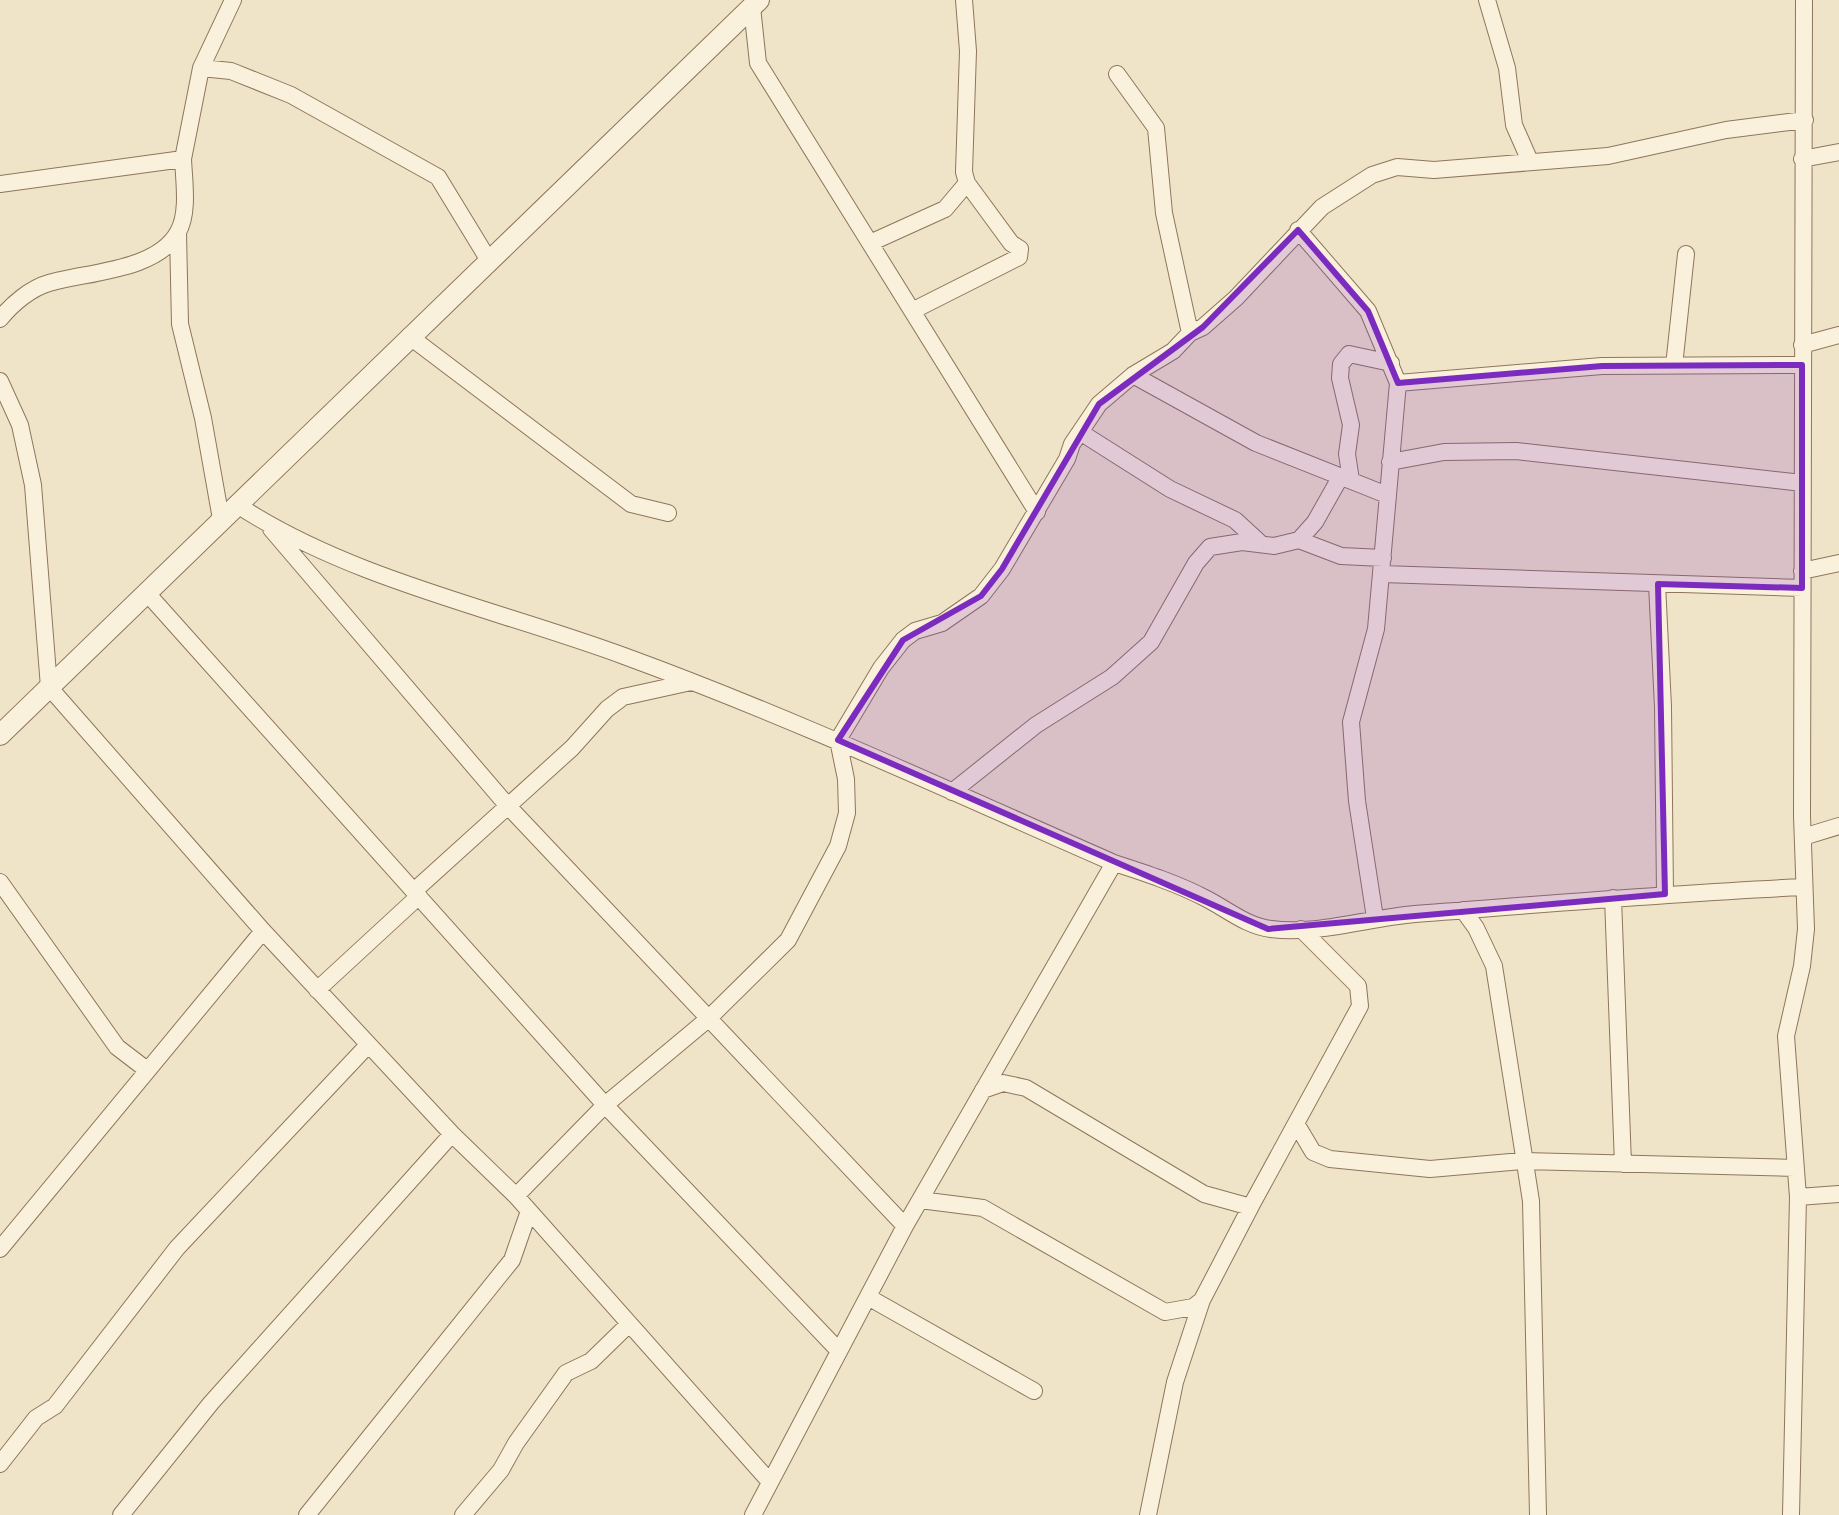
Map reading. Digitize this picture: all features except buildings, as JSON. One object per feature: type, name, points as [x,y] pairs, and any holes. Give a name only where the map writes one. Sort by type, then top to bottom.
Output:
[{"type":"street","points":[[221,519],[203,418],[180,324],[178,233],[184,201],[183,159],[201,68],[233,0]]},
{"type":"street","points":[[912,311],[1019,257],[1020,249],[1011,243],[967,183],[964,172],[968,51],[964,0]]},
{"type":"street","points":[[1487,0],[1507,68],[1514,125],[1529,159]]},
{"type":"street","points":[[1791,1515],[1798,1197],[1786,1036],[1802,966],[1806,929],[1802,580],[1804,0]]},
{"type":"street","points":[[755,3],[758,63],[1037,512]]},
{"type":"street","points":[[0,735],[755,3]]},
{"type":"street","points":[[201,68],[231,71],[291,95],[438,177],[488,259]]},
{"type":"street","points":[[1117,74],[1156,128],[1164,213],[1190,333]]},
{"type":"street","points":[[516,1196],[605,1105],[708,1019],[788,940],[838,846],[847,813],[846,779],[838,740],[881,668],[903,640],[915,631],[942,623],[981,596],[1002,569],[1099,404],[1133,375],[1173,351],[1190,333],[1203,327],[1236,298],[1298,230],[1350,186],[1385,171],[1608,156],[1726,130],[1805,120]]},
{"type":"street","points":[[1802,159],[1839,152]]},
{"type":"street","points":[[0,184],[183,159]]},
{"type":"street","points":[[870,243],[945,209],[967,183]]},
{"type":"street","points":[[1298,230],[1368,311],[1398,383],[1376,629],[1354,701],[1351,739],[1375,918]]},
{"type":"street","points":[[0,319],[32,290],[48,283],[106,272],[156,254],[178,233]]},
{"type":"street","points":[[1674,366],[1686,254]]},
{"type":"street","points":[[1802,345],[1839,335]]},
{"type":"street","points":[[409,336],[631,504],[668,513]]},
{"type":"street","points":[[1299,540],[1346,478],[1351,425],[1340,378],[1341,364],[1349,354],[1391,363]]},
{"type":"street","points":[[1398,383],[1602,366],[1802,365]]},
{"type":"street","points":[[1133,375],[1256,443],[1387,495]]},
{"type":"street","points":[[0,381],[20,425],[33,485],[49,687],[263,931],[452,1134],[516,1196],[770,1482]]},
{"type":"street","points":[[1080,432],[1170,489],[1235,520],[1259,542]]},
{"type":"street","points":[[1390,462],[1444,452],[1516,451],[1802,483]]},
{"type":"street","points":[[236,504],[269,525],[401,583],[535,623],[692,681],[838,740],[1114,863],[1173,883],[1242,920],[1268,929],[1301,929],[1375,918],[1613,898],[1804,887]]},
{"type":"street","points":[[269,525],[506,804],[905,1226]]},
{"type":"street","points":[[952,792],[1036,725],[1112,677],[1151,642],[1196,563],[1210,547],[1259,542],[1274,546],[1299,540],[1383,566],[1657,584],[1802,580],[1839,563]]},
{"type":"street","points":[[1657,584],[1663,707],[1665,894]]},
{"type":"street","points":[[146,592],[605,1105],[839,1351]]},
{"type":"street","points":[[317,990],[506,804],[623,697],[692,681]]},
{"type":"street","points":[[1803,837],[1839,826]]},
{"type":"street","points":[[759,1513],[770,1482],[905,1226],[1114,863]]},
{"type":"street","points":[[0,882],[117,1047],[147,1070]]},
{"type":"street","points":[[1613,898],[1623,1164]]},
{"type":"street","points":[[1463,910],[1476,928],[1494,966],[1522,1161],[1531,1201],[1535,1249],[1538,1515]]},
{"type":"street","points":[[1148,1515],[1175,1382],[1202,1300],[1360,1006],[1362,995],[1350,976],[1301,929]]},
{"type":"street","points":[[0,1249],[263,931]]},
{"type":"street","points":[[0,1464],[36,1418],[55,1406],[177,1248],[368,1045]]},
{"type":"street","points":[[983,1090],[1003,1083],[1026,1088],[1204,1194],[1247,1206],[1252,1204]]},
{"type":"street","points":[[1297,1125],[1313,1152]]},
{"type":"street","points":[[121,1515],[211,1403],[452,1134]]},
{"type":"street","points":[[1281,1155],[1313,1152],[1330,1159],[1446,1171],[1522,1161],[1795,1168]]},
{"type":"street","points":[[1798,1197],[1839,1194]]},
{"type":"street","points":[[920,1200],[983,1208],[1165,1312],[1193,1307],[1202,1300]]},
{"type":"street","points":[[307,1515],[512,1260],[529,1211]]},
{"type":"street","points":[[868,1297],[1034,1391]]},
{"type":"street","points":[[463,1515],[501,1470],[566,1373],[591,1361],[629,1324]]},
{"type":"highlighted area","points":[[1298,230],[1368,311],[1398,383],[1602,366],[1802,365],[1802,588],[1658,584],[1665,894],[1268,929],[838,740],[903,640],[981,596],[1002,569],[1099,404],[1203,327]]}]
